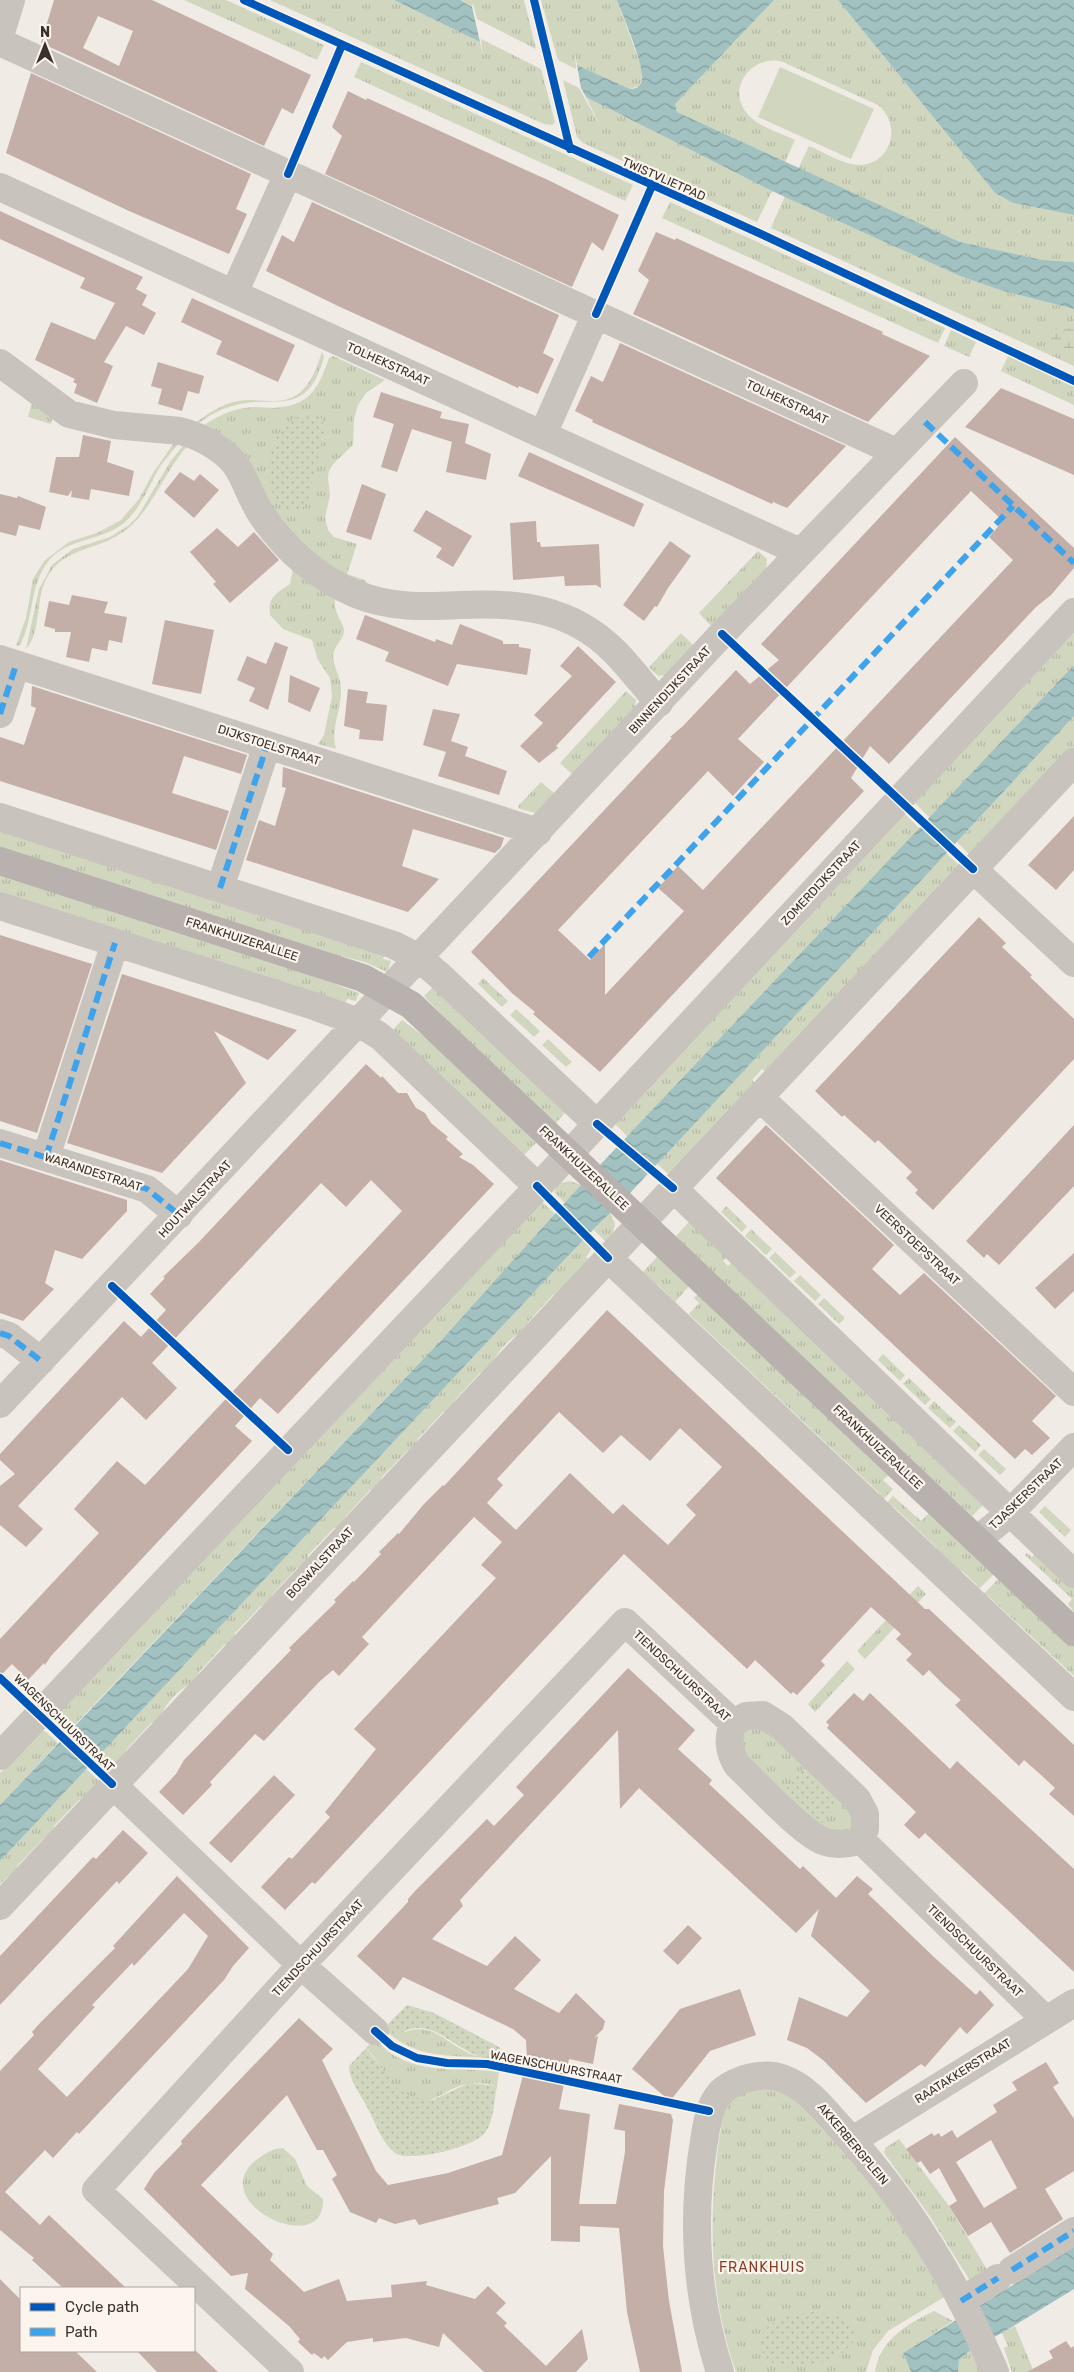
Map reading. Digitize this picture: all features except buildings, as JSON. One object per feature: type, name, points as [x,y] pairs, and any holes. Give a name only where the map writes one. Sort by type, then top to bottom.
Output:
[{"type":"main road","name":"FRANKHUIZERALLEE","points":[[0,861],[363,978],[411,1005],[1074,1632]]},
{"type":"street","points":[[0,36],[11,0]]},
{"type":"street","name":"TOLHEKSTRAAT","points":[[0,42],[896,452]]},
{"type":"street","points":[[234,293],[288,174]]},
{"type":"street","name":"TOLHEKSTRAAT","points":[[0,187],[800,552]]},
{"type":"street","points":[[543,434],[596,314]]},
{"type":"street","points":[[0,363],[69,414],[114,426],[185,432],[216,448],[238,468],[261,513],[290,551],[321,573],[356,594],[388,603],[420,608],[495,603],[528,606],[561,616],[590,631],[614,651],[659,703]]},
{"type":"street","name":"BINNENDIJKSTRAAT","points":[[387,991],[800,552],[964,383]]},
{"type":"street","name":"ZOMERDIJKSTRAAT","points":[[576,1160],[597,1124],[1074,612]]},
{"type":"street","points":[[0,714],[8,662]]},
{"type":"street","name":"DIJKSTOELSTRAAT","points":[[8,662],[538,832]]},
{"type":"street","points":[[220,888],[267,745]]},
{"type":"street","points":[[633,1214],[673,1188],[1074,762]]},
{"type":"street","points":[[0,817],[394,945],[419,958],[597,1124]]},
{"type":"street","points":[[973,869],[1074,963]]},
{"type":"street","points":[[0,906],[314,1006],[358,1022],[381,1037],[537,1186]]},
{"type":"street","points":[[46,1157],[115,943]]},
{"type":"street","name":"HOUTWALSTRAAT","points":[[0,1404],[180,1215],[387,991]]},
{"type":"street","name":"VEERSTOEPSTRAAT","points":[[759,1098],[1074,1392]]},
{"type":"street","name":"WARANDESTRAAT","points":[[0,1143],[147,1189],[180,1215]]},
{"type":"street","points":[[0,1756],[537,1186],[576,1160]]},
{"type":"street","points":[[673,1188],[1009,1514],[1074,1574]]},
{"type":"street","name":"BOSWALSTRAAT","points":[[0,1906],[112,1784],[608,1258],[633,1214]]},
{"type":"street","points":[[608,1258],[1074,1696]]},
{"type":"street","points":[[0,1334],[9,1336],[41,1361]]},
{"type":"street","name":"TJASKERSTRAAT","points":[[977,1540],[1009,1514],[1074,1447]]},
{"type":"street","name":"TIENDSCHUURSTRAAT","points":[[290,2372],[96,2190],[301,1966],[625,1622],[733,1723]]},
{"type":"street","name":"TIENDSCHUURSTRAAT","points":[[763,1715],[776,1721],[857,1799],[865,1814],[865,1829],[861,1840],[846,1845],[824,1842],[802,1826],[737,1764],[730,1753],[729,1736],[733,1723],[746,1716],[763,1715]]},
{"type":"street","name":"WAGENSCHUURSTRAAT","points":[[112,1784],[301,1966],[375,2032]]},
{"type":"street","name":"TIENDSCHUURSTRAAT","points":[[861,1840],[1046,2020]]},
{"type":"street","name":"RAATAKKERSTRAAT","points":[[852,2140],[1074,2003]]},
{"type":"street","name":"AKKERBERGPLEIN","points":[[720,2372],[711,2345],[705,2312],[697,2228],[698,2178],[709,2111],[715,2100],[722,2091],[743,2080],[768,2076],[783,2078],[796,2084],[818,2103],[852,2140],[913,2218],[964,2304],[990,2361]]},
{"type":"street","points":[[964,2304],[1005,2274],[1074,2232]]},
{"type":"green space","points":[[184,0],[226,0],[324,45],[317,60]]},
{"type":"green space","points":[[270,0],[394,0],[480,42],[483,56],[481,39],[541,69],[555,122],[552,125],[544,124]]},
{"type":"green space","points":[[460,0],[524,0],[536,49],[477,19],[473,3],[472,7]]},
{"type":"green space","points":[[541,0],[617,0],[642,69],[642,79],[639,86],[630,89],[577,65],[575,52],[576,69],[558,60]]},
{"type":"green space","points":[[774,0],[838,0],[995,193],[1013,203],[1074,215],[1074,262],[1043,260],[960,242],[798,169],[809,146],[847,163],[860,165],[871,163],[880,158],[886,151],[890,142],[890,122],[878,105],[783,62],[773,60],[763,62],[754,67],[747,73],[739,91],[740,101],[749,116],[761,125],[795,140],[785,162],[677,112],[675,104]]},
{"type":"green space","points":[[361,62],[633,185],[625,201],[354,77]]},
{"type":"green space","points":[[780,67],[874,109],[851,159],[758,117]]},
{"type":"green space","points":[[563,80],[579,88],[600,126],[586,97],[772,191],[757,222],[583,143],[577,137]]},
{"type":"green space","points":[[785,196],[960,276],[1003,291],[1074,309],[1074,366],[771,228]]},
{"type":"green space","points":[[670,202],[945,328],[938,343],[662,218]]},
{"type":"green space","points":[[1074,329],[1074,358],[1047,345],[1045,341],[1049,331]]},
{"type":"green space","points":[[951,330],[976,342],[969,357],[944,346]]},
{"type":"green space","points":[[322,352],[324,358],[320,369],[313,384],[305,393],[285,401],[249,403],[230,407],[214,413],[195,426],[194,424],[210,413],[232,402],[248,400],[276,401],[286,400],[295,396],[302,391],[312,377]]},
{"type":"green space","points":[[333,356],[385,380],[366,393],[358,405],[354,419],[353,445],[334,463],[329,471],[328,478],[330,495],[325,518],[328,530],[334,537],[357,544],[347,574],[365,580],[367,584],[313,559],[203,426],[234,410],[252,407],[285,407],[304,400],[316,387],[329,358]]},
{"type":"green space","points":[[1008,356],[1074,386],[1074,405],[1001,371]]},
{"type":"green space","points":[[32,401],[53,415],[51,424],[28,417]]},
{"type":"green space","points":[[309,413],[320,415],[325,428],[308,500],[302,509],[291,511],[281,505],[274,496],[270,485],[268,473],[271,449],[276,438],[288,423]]},
{"type":"green space","points":[[176,440],[180,442],[162,464],[130,518],[105,534],[64,548],[47,563],[37,583],[28,625],[20,645],[16,646],[26,618],[33,579],[44,561],[69,542],[97,533],[121,520],[139,499],[153,473]]},
{"type":"green space","points":[[187,441],[189,444],[172,467],[149,505],[131,526],[111,539],[64,559],[49,574],[41,592],[35,632],[26,649],[39,589],[52,565],[73,549],[110,537],[129,525],[138,516],[170,462]]},
{"type":"green space","points":[[758,551],[767,559],[766,569],[711,626],[699,613]]},
{"type":"green space","points":[[293,569],[335,599],[337,613],[344,628],[342,637],[333,655],[341,689],[334,734],[336,749],[318,744],[324,735],[332,696],[330,678],[318,660],[312,640],[283,629],[270,615],[272,599],[290,584]]},
{"type":"green space","points":[[1074,629],[1074,665],[930,818],[915,803]]},
{"type":"green space","points":[[681,633],[693,645],[666,675],[658,676],[649,667]]},
{"type":"green space","points":[[626,691],[636,700],[635,708],[572,774],[560,763]]},
{"type":"green space","points":[[1074,716],[1074,749],[970,855],[957,842]]},
{"type":"green space","points":[[541,782],[554,793],[536,813],[520,809],[518,806]]},
{"type":"green space","points":[[904,813],[920,829],[628,1137],[612,1121]]},
{"type":"green space","points":[[0,824],[387,948],[383,959],[391,961],[387,972],[365,962],[324,952],[0,849]]},
{"type":"green space","points":[[946,853],[960,866],[769,1075],[762,1069],[752,1080],[758,1086],[672,1177],[656,1163]]},
{"type":"green space","points":[[0,874],[298,970],[359,993],[356,1001],[347,999],[344,1010],[0,899]]},
{"type":"green space","points":[[483,978],[508,1001],[502,1007],[478,984]]},
{"type":"green space","points":[[437,983],[570,1107],[555,1124],[456,1030],[424,996]]},
{"type":"green space","points":[[516,1009],[540,1031],[534,1037],[510,1015]]},
{"type":"green space","points":[[402,1020],[437,1046],[538,1141],[521,1158],[389,1034]]},
{"type":"green space","points":[[548,1039],[572,1062],[566,1067],[542,1045]]},
{"type":"green space","points":[[570,1181],[581,1185],[566,1204],[554,1192],[556,1190],[551,1185]]},
{"type":"green space","points":[[539,1199],[556,1215],[446,1335],[68,1732],[55,1717]]},
{"type":"green space","points":[[726,1206],[747,1226],[742,1232],[721,1212]]},
{"type":"green space","points":[[610,1212],[615,1224],[610,1246],[594,1230]]},
{"type":"green space","points":[[690,1221],[728,1256],[723,1261],[728,1266],[733,1261],[986,1502],[972,1516],[675,1237]]},
{"type":"green space","points":[[751,1229],[772,1249],[766,1255],[745,1236]]},
{"type":"green space","points":[[583,1240],[592,1248],[586,1257],[593,1263],[562,1295],[553,1295],[528,1322],[527,1329],[513,1337],[503,1347],[494,1359],[490,1369],[480,1373],[454,1401],[454,1406],[450,1411],[443,1412],[417,1440],[417,1447],[407,1451],[381,1478],[381,1485],[377,1489],[370,1490],[345,1517],[344,1524],[340,1528],[334,1528],[308,1555],[308,1562],[304,1567],[297,1568],[272,1595],[271,1601],[267,1605],[261,1606],[235,1633],[235,1640],[230,1644],[224,1645],[199,1672],[195,1683],[185,1687],[174,1696],[165,1708],[161,1719],[151,1723],[126,1750],[125,1760],[120,1767],[112,1759],[104,1766],[96,1758]]},
{"type":"green space","points":[[775,1252],[796,1272],[790,1278],[769,1258]]},
{"type":"green space","points":[[659,1255],[690,1285],[675,1302],[657,1284],[652,1289],[639,1276]]},
{"type":"green space","points":[[800,1275],[821,1295],[815,1301],[794,1281]]},
{"type":"green space","points":[[699,1293],[890,1474],[883,1480],[893,1489],[880,1503],[876,1498],[879,1493],[689,1314],[699,1303],[694,1298]]},
{"type":"green space","points":[[824,1298],[845,1318],[839,1324],[818,1304]]},
{"type":"green space","points":[[883,1354],[905,1375],[900,1381],[878,1360]]},
{"type":"green space","points":[[909,1378],[931,1399],[925,1405],[903,1384]]},
{"type":"green space","points":[[934,1401],[956,1422],[950,1428],[928,1408]]},
{"type":"green space","points":[[959,1425],[981,1445],[975,1452],[953,1431]]},
{"type":"green space","points":[[984,1449],[1006,1469],[1000,1475],[978,1455]]},
{"type":"green space","points":[[893,1496],[921,1521],[931,1511],[996,1572],[976,1592],[973,1591],[977,1585],[962,1571],[957,1575],[933,1553],[937,1548],[893,1506],[888,1510],[884,1506]]},
{"type":"green space","points":[[1045,1506],[1071,1530],[1065,1537],[1039,1512]]},
{"type":"green space","points":[[1039,1549],[1074,1581],[1074,1612],[1068,1604],[1072,1599],[1025,1555],[1027,1553],[1032,1557]]},
{"type":"green space","points":[[1001,1576],[1074,1645],[1074,1676],[988,1596],[983,1600],[981,1597]]},
{"type":"green space","points":[[918,1586],[926,1594],[865,1659],[857,1651]]},
{"type":"green space","points":[[847,1661],[855,1669],[815,1712],[808,1704]]},
{"type":"green space","points":[[760,1724],[851,1803],[853,1829],[827,1833],[740,1752],[744,1729]]},
{"type":"green space","points":[[41,1730],[58,1743],[0,1805],[0,1773]]},
{"type":"green space","points":[[806,1767],[842,1801],[820,1825],[784,1791]]},
{"type":"green space","points":[[86,1769],[100,1782],[89,1798],[79,1800],[54,1826],[53,1835],[43,1839],[17,1866],[16,1873],[12,1877],[7,1877],[0,1884],[0,1861]]},
{"type":"green space","points":[[407,2005],[434,2013],[499,2047],[503,2051],[503,2059],[490,2059],[478,2056],[427,2029],[412,2029],[396,2036],[388,2024]]},
{"type":"green space","points":[[388,2024],[396,2035],[417,2029],[426,2030],[441,2036],[469,2053],[489,2058],[433,2054],[420,2051],[396,2039],[384,2029]]},
{"type":"green space","points":[[374,2039],[386,2050],[411,2063],[436,2068],[499,2072],[497,2086],[480,2083],[467,2084],[427,2100],[420,2101],[411,2098],[396,2088],[366,2048]]},
{"type":"green space","points":[[366,2048],[398,2089],[412,2097],[433,2100],[469,2083],[497,2086],[492,2117],[485,2133],[468,2143],[442,2152],[414,2156],[403,2156],[395,2153],[383,2138],[351,2077],[349,2066]]},
{"type":"green space","points":[[749,2086],[791,2091],[882,2190],[946,2296],[888,2331],[873,2350],[866,2372],[736,2372],[720,2312],[713,2251],[714,2189],[721,2128],[715,2126],[725,2105]]},
{"type":"green space","points":[[899,2139],[949,2206],[989,2273],[972,2284],[929,2215],[884,2153],[885,2148]]},
{"type":"green space","points":[[283,2148],[295,2159],[307,2186],[323,2199],[318,2218],[303,2225],[284,2224],[264,2215],[249,2201],[243,2184],[250,2166],[275,2149]]},
{"type":"green space","points":[[934,2311],[953,2321],[903,2353],[911,2372],[875,2372],[883,2351],[896,2334]]},
{"type":"green space","points":[[812,2312],[838,2317],[852,2324],[856,2334],[852,2344],[840,2354],[824,2362],[804,2366],[781,2367],[766,2358],[759,2342],[767,2328],[788,2316]]},
{"type":"green space","points":[[1015,2326],[1034,2372],[1012,2372],[1004,2348],[1008,2346],[1002,2333]]},
{"type":"green space","points":[[973,2348],[987,2372],[958,2372],[959,2360]]},
{"type":"water","points":[[394,0],[460,0],[472,7],[480,42]]},
{"type":"water","points":[[617,0],[774,0],[675,104],[677,112],[960,242],[1043,260],[1074,262],[1074,309],[1003,291],[960,276],[772,191],[586,97],[581,88],[577,65],[630,89],[638,87],[642,80],[637,53]]},
{"type":"water","points":[[838,0],[1074,0],[1074,215],[1013,203],[995,193]]},
{"type":"water","points":[[1074,665],[1074,716],[631,1192],[583,1240],[0,1861],[0,1805],[446,1335],[581,1185]]},
{"type":"water","points":[[1074,2247],[1074,2289],[1002,2333],[973,2348],[959,2360],[958,2372],[911,2372],[903,2353]]},
{"type":"marked path","points":[[925,422],[1074,563]]},
{"type":"marked path","points":[[589,957],[1013,506]]},
{"type":"marked path","points":[[0,714],[16,665]]},
{"type":"marked path","points":[[220,888],[267,745]]},
{"type":"marked path","points":[[46,1157],[115,943]]},
{"type":"marked path","points":[[0,1143],[147,1189],[179,1215]]},
{"type":"marked path","points":[[0,1333],[9,1336],[41,1361]]},
{"type":"marked path","points":[[1012,2270],[1074,2231]]},
{"type":"marked path","points":[[961,2301],[998,2278]]},
{"type":"cycle path","name":"TWISTVLIETPAD","points":[[244,0],[761,234],[1074,381]]},
{"type":"cycle path","points":[[534,0],[570,149]]},
{"type":"cycle path","points":[[288,174],[342,45]]},
{"type":"cycle path","name":"TWISTVLIETPAD","points":[[596,314],[652,186]]},
{"type":"cycle path","points":[[722,634],[973,869]]},
{"type":"cycle path","points":[[597,1124],[673,1188]]},
{"type":"cycle path","points":[[537,1186],[608,1258]]},
{"type":"cycle path","points":[[112,1286],[288,1450]]},
{"type":"cycle path","points":[[0,1678],[112,1784]]},
{"type":"cycle path","points":[[375,2031],[392,2046],[417,2058],[447,2063],[487,2064],[709,2111]]},
{"type":"district","name":"FRANKHUIS","points":[[762,2267]]}]
